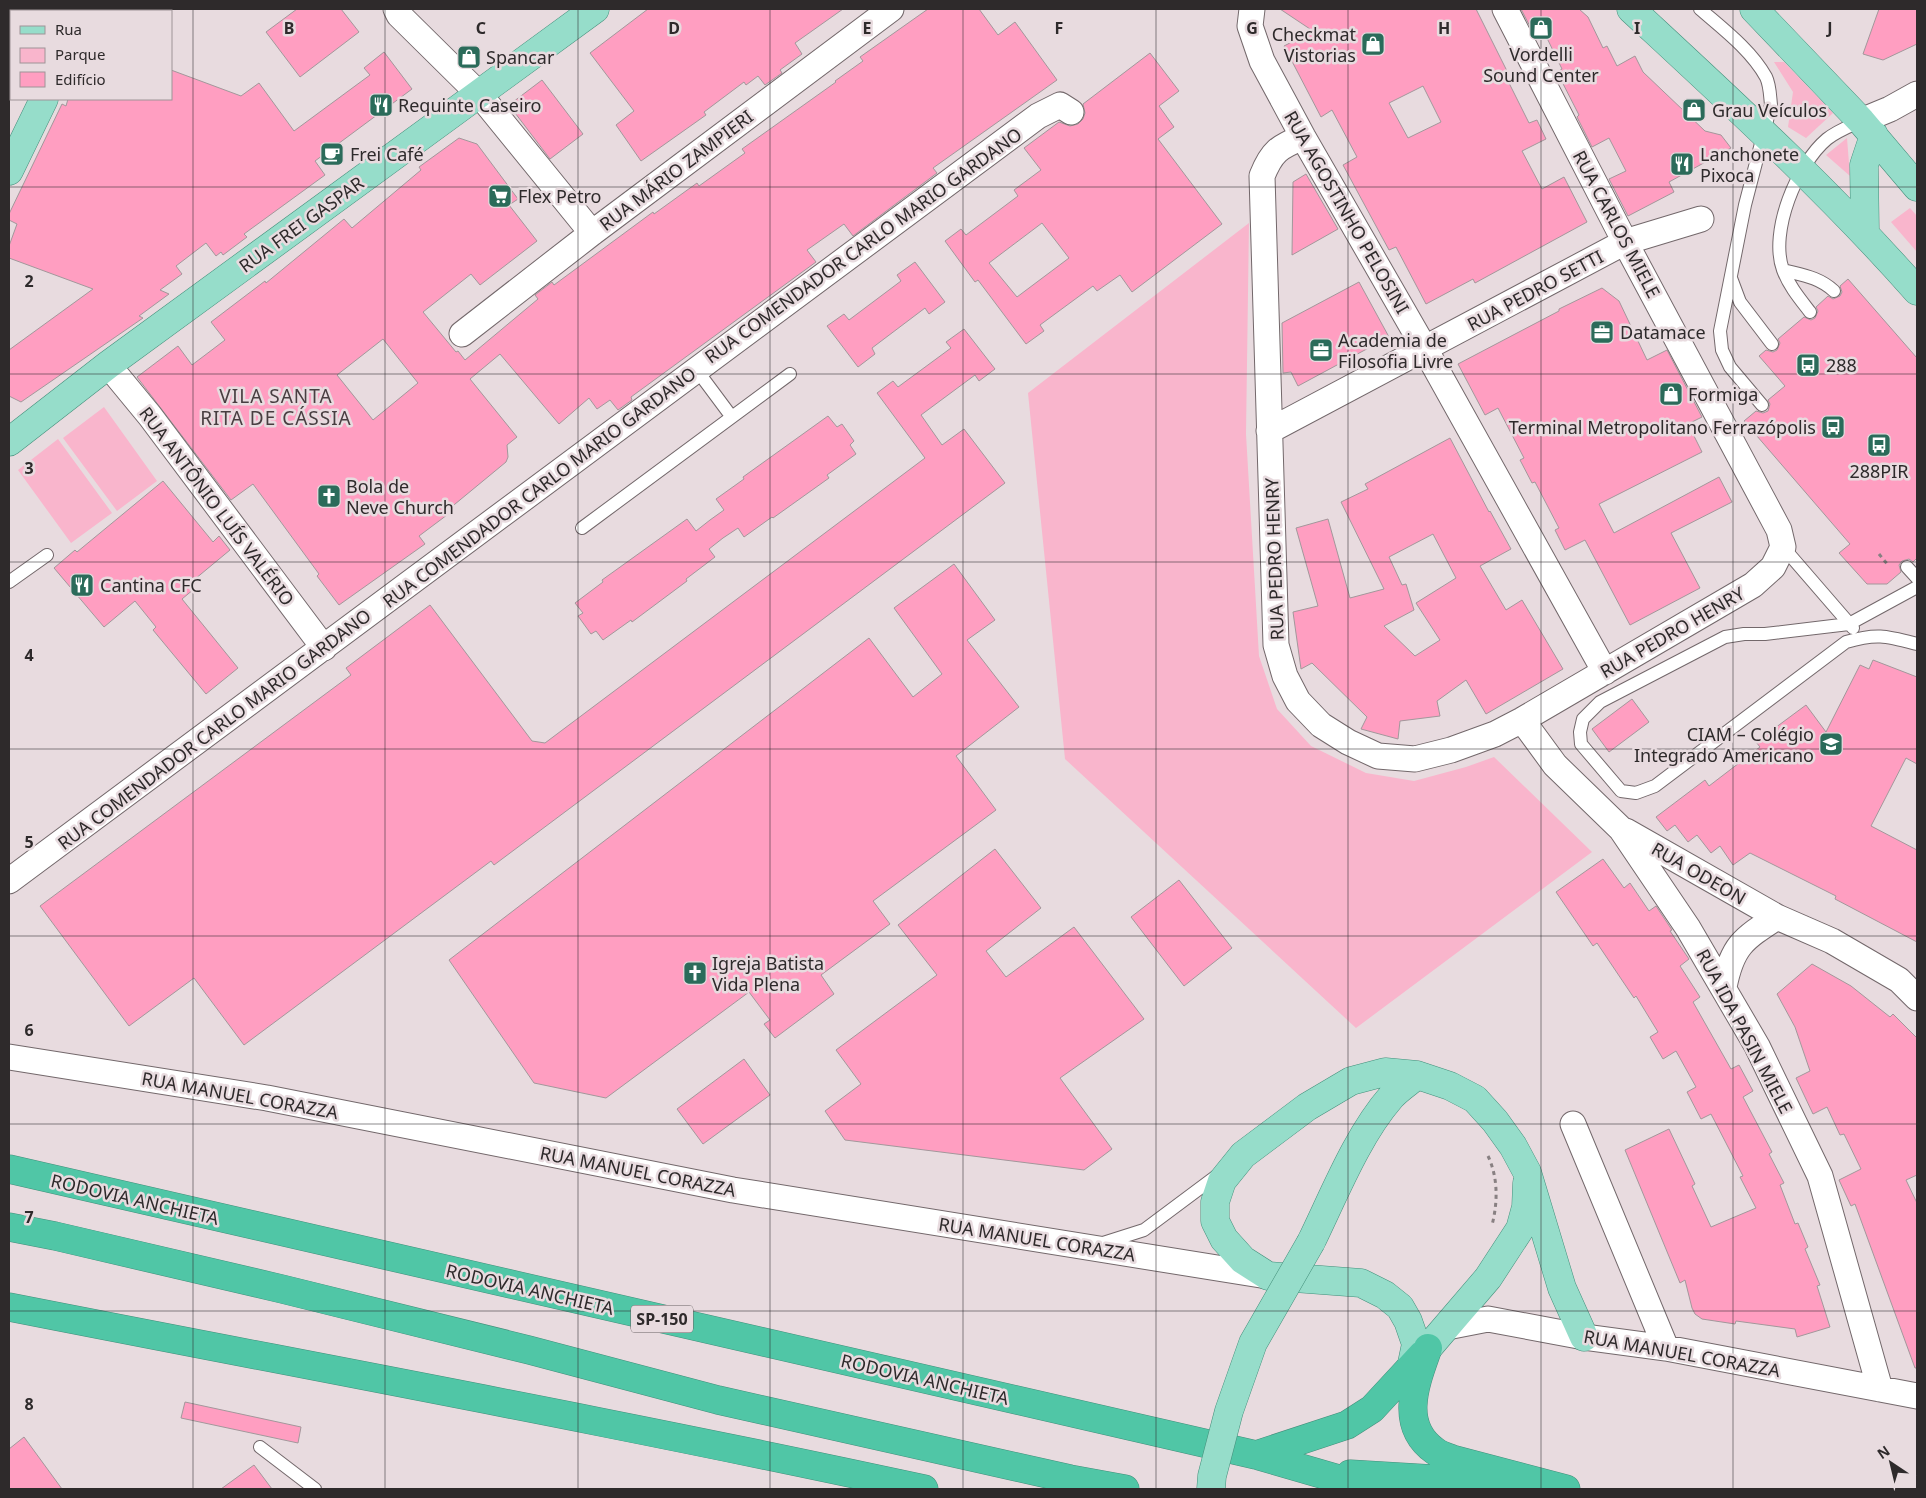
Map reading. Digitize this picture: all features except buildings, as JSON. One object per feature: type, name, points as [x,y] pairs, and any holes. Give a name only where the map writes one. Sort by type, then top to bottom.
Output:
[{"type":"highway","name":"RODOVIA ANCHIETA","points":[[9,1170],[1256,1455],[1373,1489]]},
{"type":"highway","points":[[9,1227],[282,1289],[529,1350],[718,1400],[1070,1479],[1125,1489]]},
{"type":"highway","points":[[11,1307],[537,1408],[924,1489]]},
{"type":"highway","points":[[1256,1455],[1347,1425],[1372,1409],[1420,1358]]},
{"type":"highway","points":[[1420,1358],[1412,1416],[1421,1437],[1434,1451],[1452,1459],[1566,1489]]},
{"type":"highway","name":"RODOVIA ANCHIETA","points":[[1314,1472],[1450,1480],[1499,1489]]},
{"type":"main road","name":"RUA FREI GASPAR","points":[[9,442],[108,365],[595,9]]},
{"type":"main road","points":[[1631,9],[1802,169],[1865,232],[1917,291]]},
{"type":"main road","points":[[1754,9],[1867,128],[1917,187]]},
{"type":"main road","points":[[9,171],[44,100]]},
{"type":"main road","points":[[1865,232],[1864,165],[1867,128]]},
{"type":"main road","points":[[1420,1358],[1408,1321],[1400,1307],[1386,1295],[1361,1283],[1268,1276],[1243,1260],[1224,1240],[1215,1221],[1215,1202],[1222,1181],[1243,1155],[1307,1107],[1351,1081],[1385,1072],[1417,1075],[1450,1086],[1475,1099],[1495,1121],[1513,1146],[1527,1172],[1562,1288],[1584,1337]]},
{"type":"main road","points":[[1211,1489],[1212,1476],[1229,1411],[1253,1343],[1311,1242],[1361,1141],[1392,1096],[1417,1075]]},
{"type":"main road","points":[[1420,1358],[1488,1278],[1520,1229],[1526,1207],[1527,1172]]},
{"type":"street","points":[[396,9],[399,15],[479,94],[592,233]]},
{"type":"street","name":"RUA MÁRIO ZAMPIERI","points":[[462,334],[592,233],[891,9]]},
{"type":"street","name":"RUA AGOSTINHO PELOSINI","points":[[1252,9],[1250,26],[1262,61],[1605,672]]},
{"type":"street","name":"RUA CARLOS MIELE","points":[[1505,9],[1625,242],[1779,530],[1783,546]]},
{"type":"street","points":[[1867,128],[1890,109],[1917,94]]},
{"type":"street","name":"RUA COMENDADOR CARLO MARIO GARDANO","points":[[9,881],[1038,116],[1060,105],[1072,112]]},
{"type":"street","name":"RUA PEDRO HENRY","points":[[1303,137],[1283,145],[1269,160],[1262,176],[1276,645],[1285,676],[1298,702],[1321,725],[1348,742],[1378,756],[1415,758],[1451,750],[1495,734],[1753,585],[1773,567],[1783,546]]},
{"type":"street","name":"RUA PEDRO SETTI","points":[[1270,431],[1625,242],[1701,219]]},
{"type":"street","name":"RUA ANTÔNIO LUÍS VALÉRIO","points":[[108,365],[150,416],[324,648]]},
{"type":"street","name":"RUA IDA PASIN MIELE","points":[[1522,720],[1555,765],[1621,828],[1688,928],[1757,1046],[1820,1176],[1880,1389]]},
{"type":"street","name":"RUA ODEON","points":[[1621,828],[1777,917],[1832,941],[1899,980],[1917,998]]},
{"type":"street","points":[[1724,987],[1728,966],[1737,948],[1750,934],[1777,917]]},
{"type":"street","name":"RUA MANUEL CORAZZA","points":[[9,1057],[267,1098],[733,1190],[1268,1276]]},
{"type":"street","points":[[1573,1124],[1666,1348]]},
{"type":"street","name":"RUA MANUEL CORAZZA","points":[[1447,1327],[1488,1319],[1584,1337],[1666,1348],[1917,1396]]},
{"type":"lane","points":[[1700,9],[1749,54],[1767,78],[1771,105],[1746,205],[1720,331],[1722,350],[1730,367],[1762,405]]},
{"type":"lane","points":[[1810,312],[1793,289],[1783,270],[1779,252],[1784,214],[1802,169],[1817,149],[1828,138],[1867,128]]},
{"type":"lane","points":[[1783,270],[1816,278],[1825,283],[1834,292]]},
{"type":"lane","points":[[1731,278],[1740,302],[1772,344]]},
{"type":"lane","points":[[696,369],[731,416]]},
{"type":"lane","points":[[582,528],[790,374]]},
{"type":"lane","points":[[1783,546],[1861,638]]},
{"type":"lane","points":[[9,582],[47,555]]},
{"type":"lane","points":[[1907,567],[1917,578]]},
{"type":"lane","points":[[1917,587],[1848,624],[1725,637],[1600,702],[1583,719],[1580,732],[1582,744],[1620,791],[1636,793],[1655,786],[1846,642],[1880,635],[1917,644]]},
{"type":"lane","points":[[1088,1248],[1144,1230],[1243,1155]]},
{"type":"lane","points":[[260,1447],[315,1489]]},
{"type":"path","points":[[1754,433],[1763,426]]},
{"type":"path","points":[[1879,554],[1888,565]]},
{"type":"path","points":[[1485,1148],[1491,1163],[1497,1194],[1493,1223],[1486,1240],[1508,1248]]},
{"type":"green space","points":[[1774,62],[1784,62],[1833,113],[1806,138],[1788,127],[1793,92]]},
{"type":"green space","points":[[1847,138],[1850,176],[1826,155]]},
{"type":"green space","points":[[1910,208],[1917,216],[1917,252],[1891,222]]},
{"type":"green space","points":[[1249,223],[1246,434],[1259,656],[1277,709],[1311,746],[1366,773],[1414,781],[1466,767],[1494,757],[1592,852],[1356,1028],[1065,759],[1028,393]]},
{"type":"green space","points":[[104,407],[157,481],[117,511],[63,438]]},
{"type":"green space","points":[[58,439],[112,513],[71,543],[18,470]]},
{"type":"place","name":"Vordelli Sound Center","points":[[1541,28]]},
{"type":"place","name":"Checkmat Vistorias","points":[[1373,44]]},
{"type":"place","name":"Spancar","points":[[469,57]]},
{"type":"place","name":"Requinte Caseiro","points":[[381,105]]},
{"type":"place","name":"Grau Veículos","points":[[1694,110]]},
{"type":"place","name":"Frei Café","points":[[332,154]]},
{"type":"place","name":"Lanchonete Pixoca","points":[[1682,164]]},
{"type":"place","name":"Flex Petro","points":[[500,196]]},
{"type":"place","name":"Datamace","points":[[1602,332]]},
{"type":"place","name":"Academia de Filosofia Livre","points":[[1321,350]]},
{"type":"place","name":"288","points":[[1808,365]]},
{"type":"place","name":"Formiga","points":[[1671,394]]},
{"type":"place","name":"Terminal Metropolitano Ferrazópolis","points":[[1833,427]]},
{"type":"place","name":"288PIR","points":[[1879,445]]},
{"type":"place","name":"Bola de Neve Church","points":[[329,496]]},
{"type":"place","name":"Cantina CFC","points":[[82,585]]},
{"type":"place","name":"CIAM – Colégio Integrado Americano","points":[[1831,744]]},
{"type":"place","name":"Igreja Batista Vida Plena","points":[[695,973]]},
{"type":"district","name":"VILA SANTA RITA DE CÁSSIA","points":[[276,407]]}]
